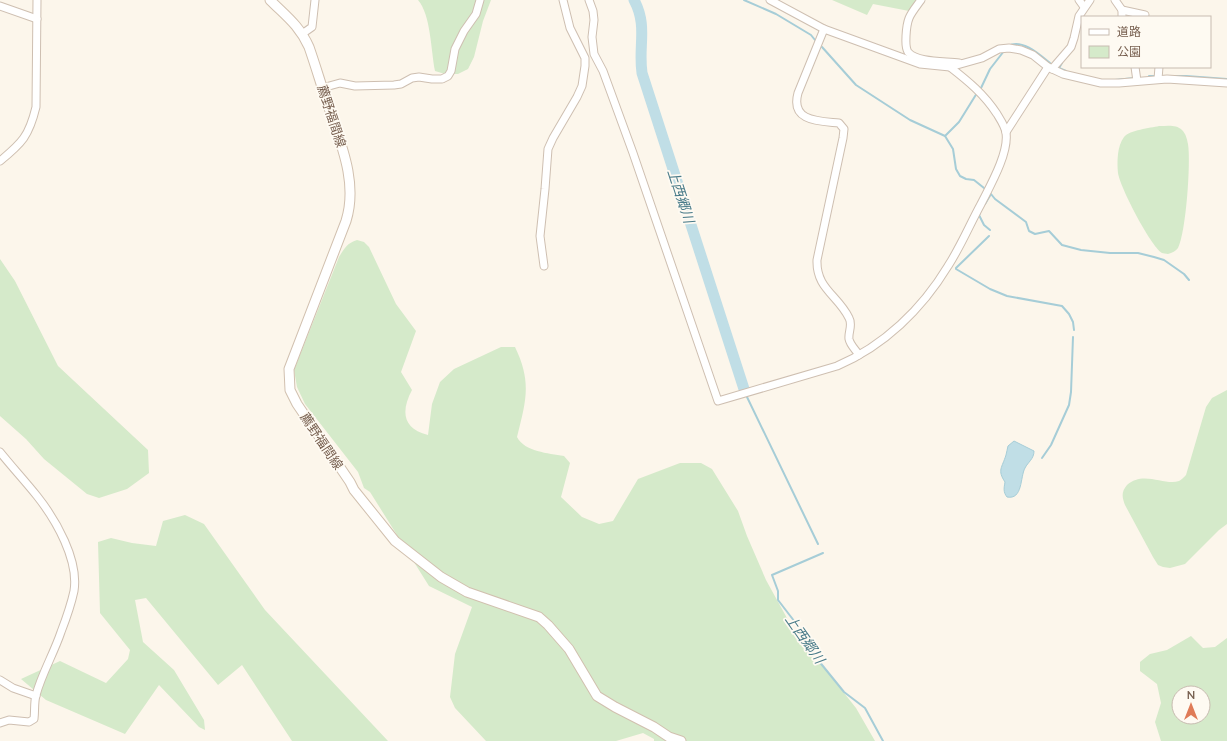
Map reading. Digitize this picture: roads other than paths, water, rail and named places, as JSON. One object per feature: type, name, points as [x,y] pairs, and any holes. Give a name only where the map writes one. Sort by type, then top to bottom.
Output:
[{"type":"main road","name":"薦野福間線","points":[[270,0],[292,20],[302,34],[315,65],[347,163],[349,187],[349,205],[346,221],[289,369],[290,390],[292,395],[354,490],[395,541],[426,566],[467,592],[539,617],[569,649],[597,696],[654,727],[669,737],[681,741]]},
{"type":"street","points":[[0,161],[15,149],[25,138],[32,123],[36,107],[37,0]]},
{"type":"street","points":[[302,34],[312,27],[315,0]]},
{"type":"street","points":[[322,88],[340,82],[355,86],[394,85],[401,84],[412,78],[419,77],[442,79],[448,76],[451,71],[457,44],[476,14],[480,0]]},
{"type":"street","points":[[544,266],[540,236],[548,149],[577,97],[582,86],[586,66],[585,58],[570,28],[563,0]]},
{"type":"street","points":[[589,0],[593,11],[594,20],[592,38],[594,54],[603,71],[633,153],[718,401],[837,366],[852,360],[878,343],[912,314],[947,268],[992,184],[1004,150],[1006,132],[1050,68],[1071,47],[1077,21],[1084,7],[1090,0]]},
{"type":"street","points":[[770,0],[824,29],[910,62],[929,66],[950,67],[982,58],[1006,48],[1021,50],[1033,55],[1050,68],[1072,77],[1101,83],[1119,83],[1158,79],[1186,79],[1227,83]]},
{"type":"street","points":[[921,0],[909,16],[907,22],[906,47],[908,52],[930,61],[963,63]]},
{"type":"street","points":[[1079,0],[1084,7]]},
{"type":"street","points":[[1116,0],[1122,13],[1145,14]]},
{"type":"street","points":[[0,6],[37,19]]},
{"type":"street","points":[[824,29],[798,93],[797,106],[805,118],[839,123],[844,129],[817,260],[817,268],[820,280],[848,315],[851,326],[849,338],[850,342],[859,355]]},
{"type":"street","points":[[950,67],[970,82],[985,97],[1001,120],[1006,132]]},
{"type":"street","points":[[1135,68],[1137,81]]},
{"type":"street","points":[[1158,79],[1159,68]]},
{"type":"street","points":[[0,452],[38,497],[62,534],[72,565],[74,590],[70,605],[36,696],[34,719],[29,722],[9,720],[0,723]]},
{"type":"street","points":[[0,680],[14,688],[36,696]]},
{"type":"water","points":[[1014,441],[1034,451],[1034,454],[1023,472],[1018,492],[1012,497],[1007,497],[1004,492],[1005,482],[1001,475],[1001,469],[1008,446]]},
{"type":"waterway","name":"上西郷川","points":[[634,0],[641,19],[642,27],[642,73],[744,389]]},
{"type":"waterway","points":[[744,0],[776,14],[811,35],[815,40]]},
{"type":"waterway","points":[[1008,46],[1013,44],[1025,46],[1036,52],[1051,64]]},
{"type":"waterway","points":[[822,47],[856,85],[910,120],[945,136],[953,149],[956,169],[960,176],[966,179],[974,180],[984,188]]},
{"type":"waterway","points":[[981,88],[990,69],[1004,51]]},
{"type":"waterway","points":[[1062,63],[1059,68],[1066,71]]},
{"type":"waterway","points":[[1149,76],[1155,76]]},
{"type":"waterway","points":[[1161,76],[1227,79]]},
{"type":"waterway","points":[[1115,80],[1134,78]]},
{"type":"waterway","points":[[945,136],[959,122],[977,93]]},
{"type":"waterway","points":[[985,204],[991,194],[995,199],[1026,222],[1029,231],[1035,234],[1049,231],[1062,245],[1081,250],[1110,253],[1138,253],[1154,257],[1164,260],[1184,274],[1189,280]]},
{"type":"waterway","points":[[980,213],[979,215],[984,225],[990,230]]},
{"type":"waterway","points":[[989,236],[956,269],[990,289],[1007,296],[1062,306],[1069,314],[1073,322],[1074,330]]},
{"type":"waterway","points":[[1042,458],[1051,445],[1069,405],[1071,392],[1073,337]]},
{"type":"waterway","name":"上西郷川","points":[[747,397],[818,544]]},
{"type":"waterway","name":"上西郷川","points":[[823,553],[772,575],[778,591],[778,600],[798,626],[818,660],[844,692],[865,708],[883,741]]}]
